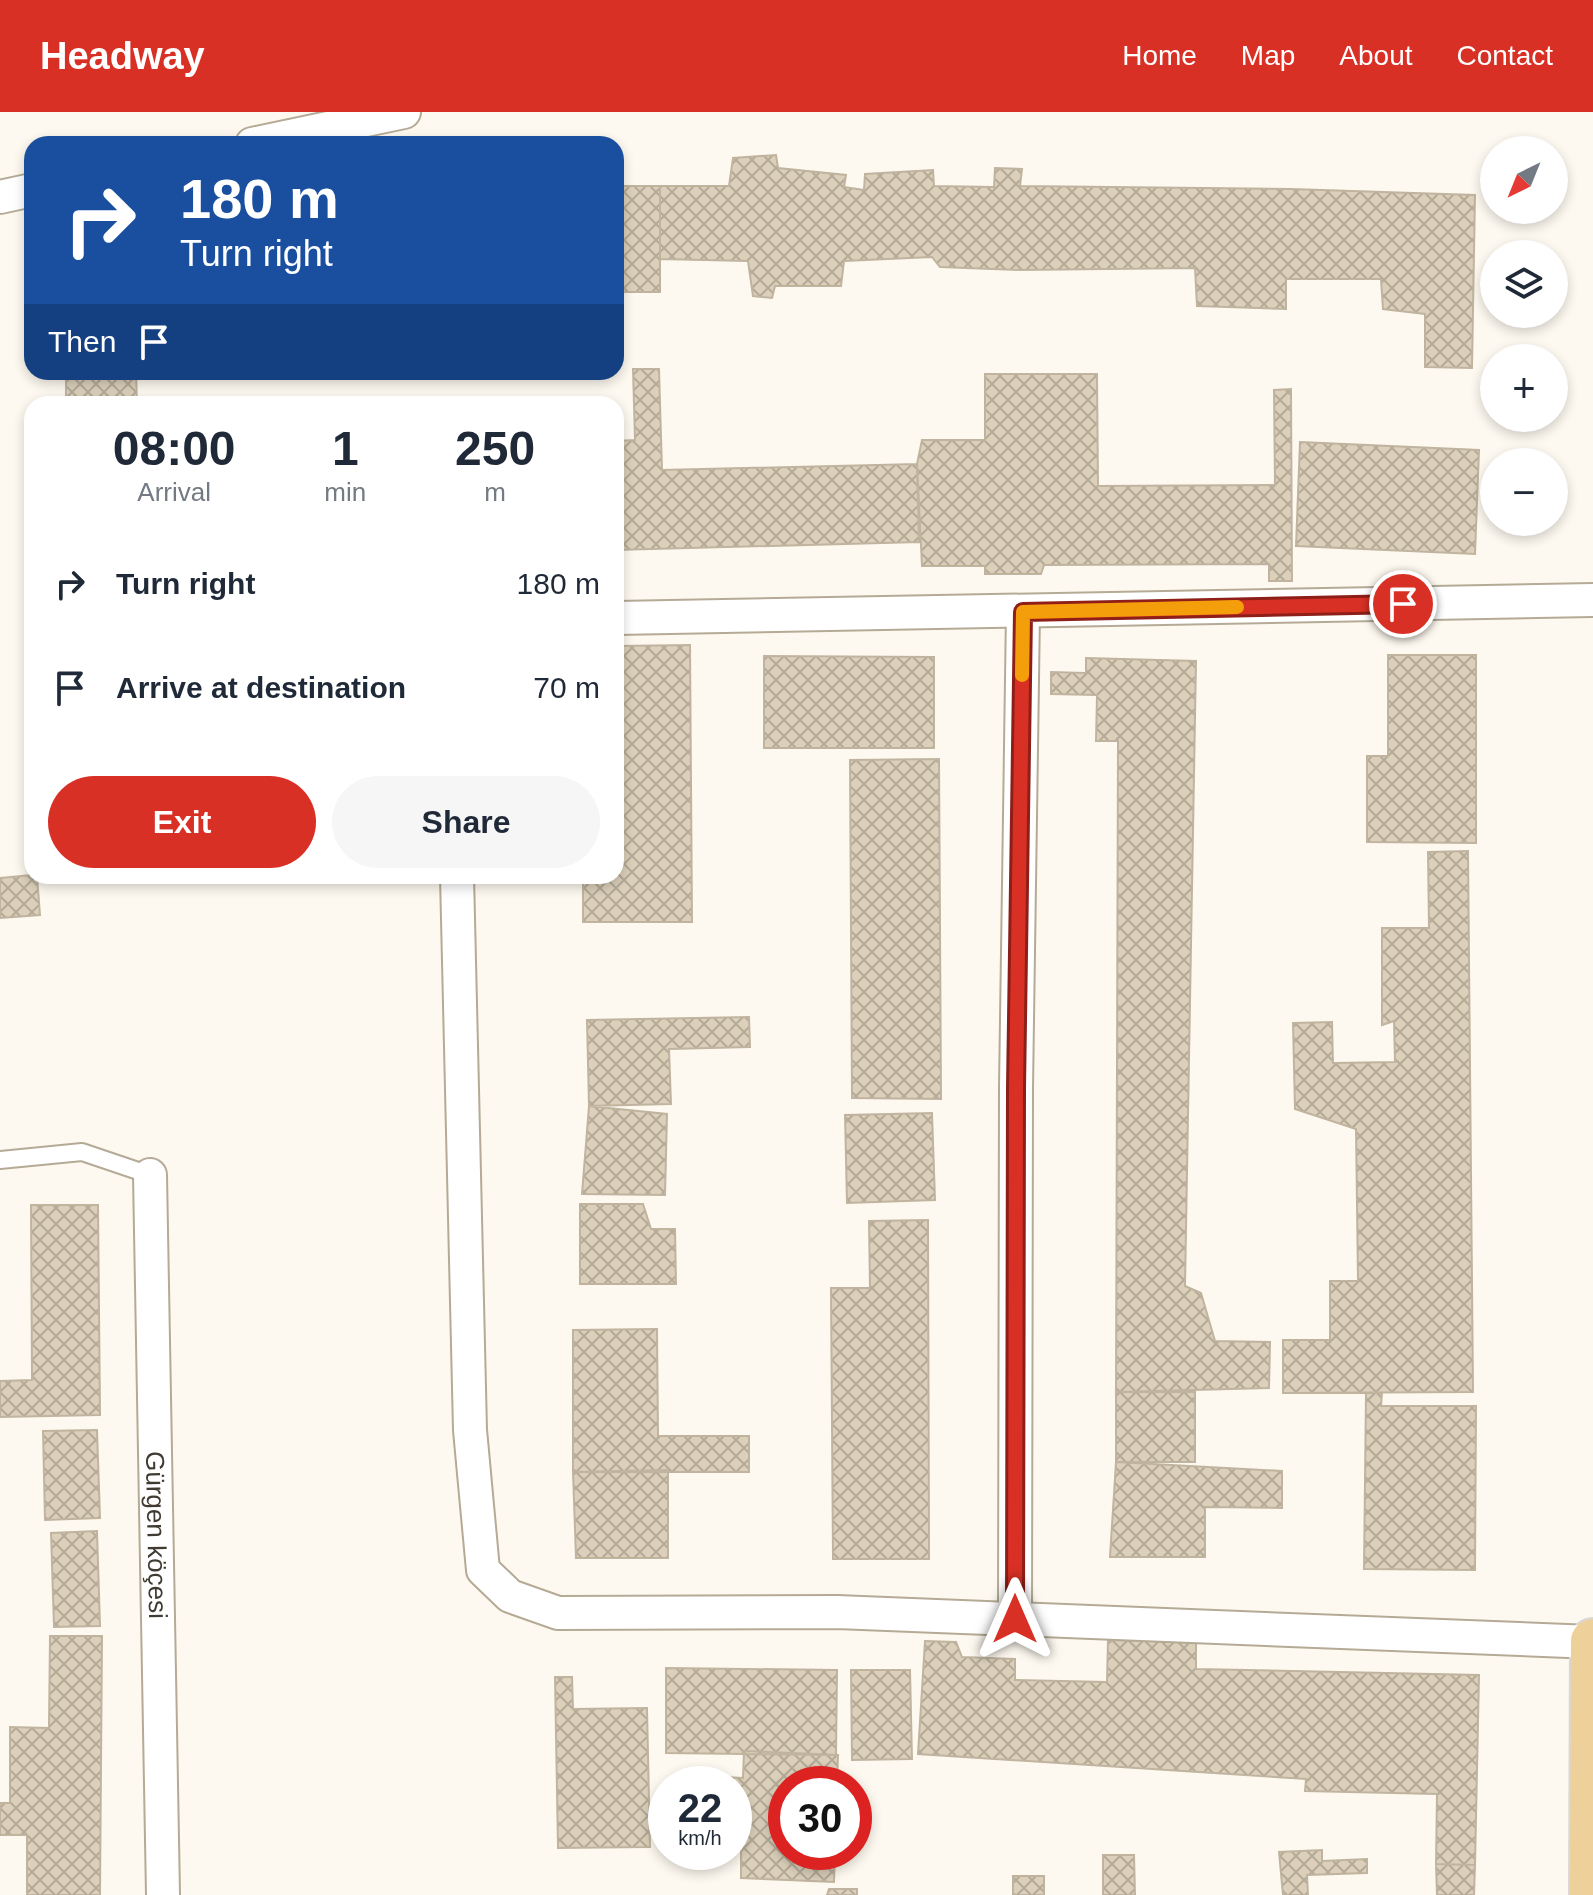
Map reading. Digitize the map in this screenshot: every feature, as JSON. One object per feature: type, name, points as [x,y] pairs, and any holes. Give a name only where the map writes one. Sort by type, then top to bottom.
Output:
[{"type":"main road","points":[[1592,1895],[1593,1641]]},
{"type":"street","points":[[290,136],[404,112]]},
{"type":"street","points":[[0,197],[24,192]]},
{"type":"street","points":[[624,618],[1593,600]]},
{"type":"street","points":[[1015,1619],[1016,1088],[1023,612]]},
{"type":"street","points":[[457,884],[470,1430],[483,1570],[510,1596],[558,1613],[837,1612],[1593,1641]]},
{"type":"street","name":"Gürgen köçesi","points":[[150,1175],[163,1895]]},
{"type":"lane","points":[[0,1160],[82,1152],[150,1175]]},
{"type":"building","points":[[776,155],[778,168],[846,175],[844,187],[864,190],[865,174],[933,170],[934,186],[994,187],[995,168],[1022,169],[1020,186],[1475,195],[1472,368],[1425,367],[1425,314],[1383,309],[1381,279],[1286,279],[1286,309],[1197,306],[1195,268],[1020,270],[940,267],[932,257],[844,261],[841,286],[775,286],[772,298],[753,296],[748,261],[660,259],[660,186],[729,186],[733,158]]},
{"type":"building","points":[[624,186],[660,186],[660,292],[624,292]]},
{"type":"building","points":[[633,369],[659,369],[662,470],[917,464],[919,542],[624,550],[624,441],[635,440]]},
{"type":"building","points":[[985,374],[1097,374],[1098,486],[1275,485],[1274,390],[1291,389],[1292,581],[1269,581],[1269,564],[1044,565],[1041,574],[985,574],[985,566],[922,566],[917,464],[922,440],[985,440]]},
{"type":"building","points":[[66,380],[136,380],[137,396],[66,396]]},
{"type":"building","points":[[1300,442],[1479,450],[1475,554],[1296,546]]},
{"type":"building","points":[[690,645],[692,922],[583,922],[583,884],[624,884],[624,646]]},
{"type":"building","points":[[1388,655],[1476,655],[1476,843],[1367,842],[1367,756],[1388,756]]},
{"type":"building","points":[[764,656],[934,657],[934,748],[764,748]]},
{"type":"building","points":[[1086,658],[1196,661],[1185,1286],[1201,1293],[1215,1341],[1270,1342],[1269,1388],[1116,1392],[1118,741],[1096,741],[1097,695],[1051,694],[1051,672],[1086,673]]},
{"type":"building","points":[[939,759],[941,1099],[852,1098],[850,760]]},
{"type":"building","points":[[1468,851],[1473,1392],[1283,1393],[1283,1340],[1330,1340],[1330,1281],[1358,1281],[1356,1129],[1295,1109],[1293,1023],[1332,1022],[1333,1063],[1395,1062],[1394,1021],[1382,1025],[1382,928],[1429,928],[1428,852]]},
{"type":"building","points":[[24,876],[24,884],[38,884],[40,915],[0,918],[0,878]]},
{"type":"building","points":[[749,1017],[750,1047],[669,1049],[671,1104],[589,1106],[587,1020]]},
{"type":"building","points":[[589,1106],[667,1114],[665,1195],[582,1194]]},
{"type":"building","points":[[932,1113],[935,1200],[847,1203],[845,1115]]},
{"type":"building","points":[[580,1204],[643,1204],[651,1229],[675,1229],[676,1284],[580,1284]]},
{"type":"building","points":[[31,1205],[98,1205],[100,1415],[0,1417],[0,1381],[32,1380]]},
{"type":"building","points":[[928,1220],[929,1559],[833,1559],[831,1288],[870,1288],[869,1221]]},
{"type":"building","points":[[657,1329],[658,1436],[749,1436],[749,1472],[573,1472],[573,1330]]},
{"type":"building","points":[[1116,1392],[1195,1392],[1195,1462],[1116,1462]]},
{"type":"building","points":[[1366,1393],[1382,1393],[1381,1406],[1476,1406],[1475,1570],[1364,1569]]},
{"type":"building","points":[[97,1430],[100,1518],[45,1520],[43,1431]]},
{"type":"building","points":[[1116,1462],[1282,1471],[1282,1508],[1205,1507],[1205,1557],[1110,1557]]},
{"type":"building","points":[[668,1470],[668,1558],[576,1558],[573,1472]]},
{"type":"building","points":[[97,1531],[100,1626],[54,1627],[51,1533]]},
{"type":"building","points":[[50,1636],[102,1636],[100,1895],[27,1895],[27,1835],[0,1835],[0,1803],[10,1803],[10,1727],[49,1728]]},
{"type":"building","points":[[1108,1640],[1196,1642],[1196,1669],[1479,1675],[1475,1865],[1436,1864],[1437,1794],[1305,1791],[1306,1779],[918,1754],[925,1641],[956,1642],[962,1657],[1015,1659],[1015,1680],[1107,1682]]},
{"type":"building","points":[[666,1668],[837,1670],[836,1755],[666,1753]]},
{"type":"building","points":[[851,1670],[910,1670],[912,1759],[852,1760]]},
{"type":"building","points":[[555,1677],[572,1677],[573,1709],[647,1708],[648,1847],[558,1848]]},
{"type":"building","points":[[744,1751],[838,1755],[838,1766],[768,1766],[768,1870],[834,1870],[834,1882],[741,1878],[741,1870],[752,1870],[752,1766],[743,1766]]},
{"type":"building","points":[[1322,1850],[1322,1861],[1367,1859],[1367,1873],[1307,1875],[1308,1895],[1283,1895],[1279,1852]]},
{"type":"building","points":[[1103,1855],[1134,1855],[1135,1895],[1103,1895]]},
{"type":"building","points":[[1436,1864],[1475,1865],[1474,1895],[1437,1895]]},
{"type":"building","points":[[1013,1876],[1044,1876],[1044,1895],[1013,1895]]},
{"type":"building","points":[[829,1889],[857,1889],[857,1895],[827,1895]]},
{"type":"slow traffic","points":[[1022,675],[1023,612],[1237,607]]},
{"type":"route","points":[[1015,1619],[1016,1088],[1023,612],[1403,604]]}]
